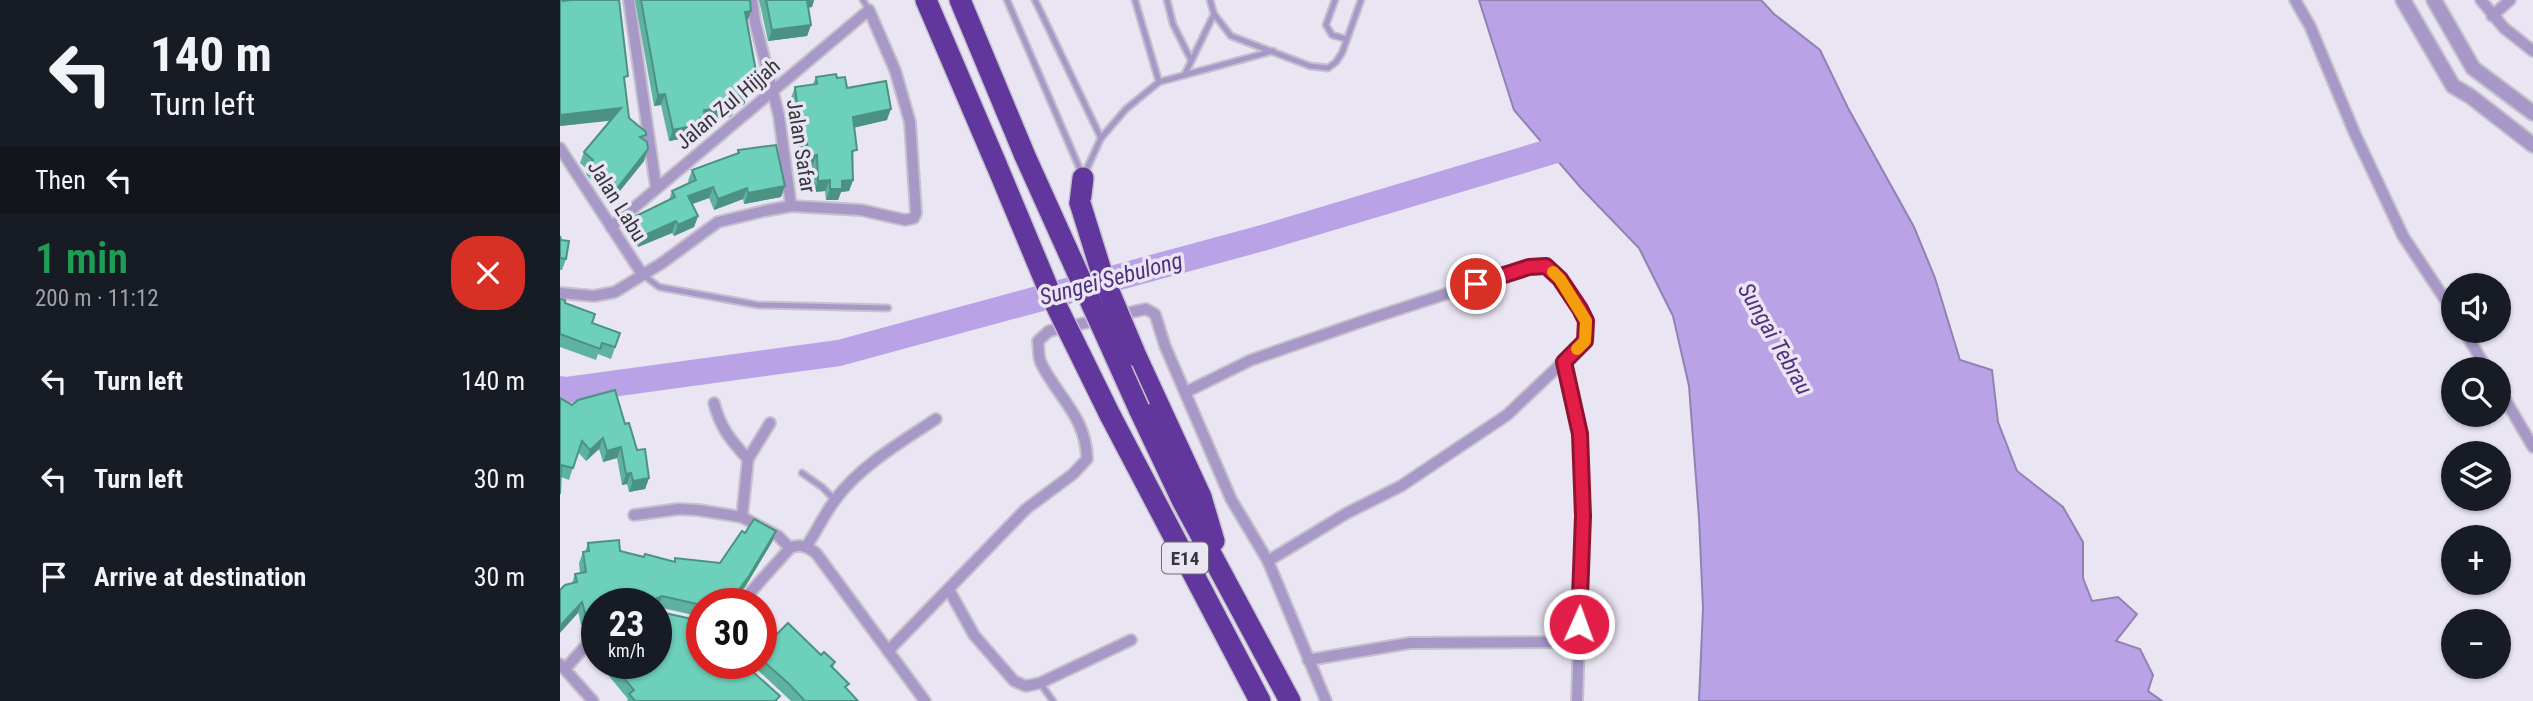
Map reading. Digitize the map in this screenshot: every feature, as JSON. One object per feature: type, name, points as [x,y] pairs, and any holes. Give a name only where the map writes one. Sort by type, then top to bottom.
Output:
[{"type":"highway","name":"E14","points":[[926,0],[1050,293],[1110,415],[1260,701]]},
{"type":"highway","name":"E14","points":[[960,0],[1025,156],[1139,409],[1182,500],[1290,701]]},
{"type":"highway","points":[[1083,178],[1080,204],[1103,277],[1201,497],[1228,584]]},
{"type":"street","points":[[629,0],[656,187]]},
{"type":"street","name":"Jalan Safar","points":[[751,0],[784,146],[791,206]]},
{"type":"street","points":[[2295,0],[2311,26],[2355,134],[2403,236],[2441,293]]},
{"type":"street","points":[[2403,0],[2453,86],[2533,145]]},
{"type":"street","points":[[2434,0],[2473,68],[2533,113]]},
{"type":"street","points":[[2481,0],[2504,28],[2533,51]]},
{"type":"street","points":[[2492,16],[2510,0]]},
{"type":"street","points":[[560,293],[594,296],[615,292],[662,263],[719,222],[791,206],[861,210],[905,220],[914,218],[916,213],[910,122],[895,71],[866,5]]},
{"type":"street","name":"Jalan Zul Hijjah","points":[[611,227],[773,92],[866,5]]},
{"type":"street","points":[[2470,96],[2482,74]]},
{"type":"street","name":"Jalan Labu","points":[[560,148],[642,274]]},
{"type":"street","points":[[1186,392],[1251,360],[1529,267],[1546,266],[1560,279],[1586,321],[1585,341],[1507,415],[1401,486],[1347,513],[1268,561]]},
{"type":"street","points":[[888,651],[1026,509],[1073,474],[1087,458],[1086,439],[1073,412],[1040,361],[1038,341],[1049,331],[1146,309],[1155,314],[1165,346],[1231,499],[1268,561],[1326,701]]},
{"type":"street","points":[[1564,362],[1580,434],[1583,516],[1577,701]]},
{"type":"street","points":[[714,403],[718,421],[748,459]]},
{"type":"street","points":[[2511,409],[2533,447]]},
{"type":"street","points":[[806,547],[835,500],[853,480],[894,446],[936,419]]},
{"type":"street","points":[[741,517],[748,459],[770,423]]},
{"type":"street","points":[[634,515],[689,509],[741,517],[778,536],[790,548]]},
{"type":"street","points":[[754,588],[790,548],[806,547],[816,553],[926,701]]},
{"type":"street","points":[[949,590],[974,635],[1014,681],[1026,686],[1040,683],[1130,639]]},
{"type":"street","points":[[1308,660],[1410,643],[1578,642]]},
{"type":"street","points":[[581,649],[562,667],[593,701]]},
{"type":"lane","points":[[1007,0],[1083,178]]},
{"type":"lane","points":[[1035,0],[1101,138]]},
{"type":"lane","points":[[1135,0],[1158,82]]},
{"type":"lane","points":[[1167,0],[1173,24],[1191,60]]},
{"type":"lane","points":[[1210,0],[1214,14],[1231,36],[1310,66],[1328,68],[1342,53],[1361,0]]},
{"type":"lane","points":[[1335,0],[1326,25],[1332,35],[1346,39]]},
{"type":"lane","points":[[1185,74],[1214,14]]},
{"type":"lane","points":[[1083,178],[1101,138],[1126,109],[1158,82],[1273,51]]},
{"type":"lane","points":[[642,274],[659,287],[758,305],[888,309]]},
{"type":"lane","points":[[802,473],[835,500]]},
{"type":"lane","points":[[1040,683],[1053,701]]},
{"type":"water","name":"Sungai Tebrau","points":[[1479,0],[1761,0],[1774,14],[1820,50],[1848,108],[1914,227],[1935,278],[1960,360],[1992,370],[1998,422],[2017,471],[2063,507],[2083,542],[2083,578],[2092,601],[2118,597],[2137,614],[2116,641],[2140,649],[2153,675],[2148,691],[2162,701],[1699,701],[1703,608],[1699,518],[1689,386],[1673,316],[1639,248],[1581,188],[1514,110]]},
{"type":"building","points":[[560,0],[619,0],[628,76],[624,77],[629,118],[646,132],[646,135],[640,137],[647,142],[648,149],[615,191],[603,181],[604,178],[590,163],[593,160],[584,152],[621,108],[560,115]]},
{"type":"building","points":[[641,0],[750,0],[751,11],[745,12],[758,82],[748,86],[748,94],[734,96],[734,106],[704,110],[705,117],[700,118],[701,124],[673,130],[665,94],[658,95]]},
{"type":"building","points":[[766,0],[807,0],[811,25],[772,30]]},
{"type":"building","points":[[836,74],[837,78],[845,77],[847,88],[886,81],[891,109],[853,117],[857,150],[852,151],[853,180],[842,181],[842,189],[830,189],[830,180],[818,181],[817,155],[809,156],[806,137],[801,138],[795,87],[817,84],[816,77]]},
{"type":"building","points":[[776,145],[785,186],[748,193],[747,188],[718,199],[713,187],[688,196],[698,216],[678,225],[676,221],[643,236],[634,217],[675,197],[672,191],[696,180],[692,170],[739,153],[738,150]]},
{"type":"building","points":[[560,236],[561,240],[569,241],[566,259],[560,258]]},
{"type":"building","points":[[560,299],[595,314],[592,323],[620,333],[615,347],[602,343],[600,349],[560,334]]},
{"type":"building","points":[[615,390],[625,424],[629,423],[637,450],[645,449],[649,478],[633,481],[631,473],[626,474],[621,447],[607,451],[603,438],[590,450],[582,441],[573,468],[561,465],[560,494],[560,398],[572,405],[578,400]]},
{"type":"building","points":[[754,519],[776,531],[740,588],[686,588],[686,601],[672,598],[672,588],[581,588],[581,603],[560,626],[560,590],[565,585],[577,582],[575,574],[586,572],[583,552],[589,551],[588,543],[619,540],[620,551],[644,557],[645,554],[675,562],[675,558],[720,563],[742,531],[745,533]]},
{"type":"building","points":[[672,615],[686,618],[686,679],[761,679],[780,696],[775,701],[635,701],[629,694],[634,690],[625,679],[672,679]]},
{"type":"building","points":[[788,623],[821,655],[824,652],[835,662],[831,666],[849,684],[845,687],[858,701],[805,701],[777,673],[777,634]]},
{"type":"waterway","name":"Sungei Sebulong","points":[[560,389],[839,353],[1266,237],[1583,142]]},
{"type":"slow traffic","points":[[1553,272],[1586,321],[1585,341],[1577,349]]},
{"type":"route","points":[[1476,284],[1529,267],[1546,266],[1560,279],[1586,321],[1585,341],[1564,362],[1580,434],[1583,516],[1579,624]]}]
